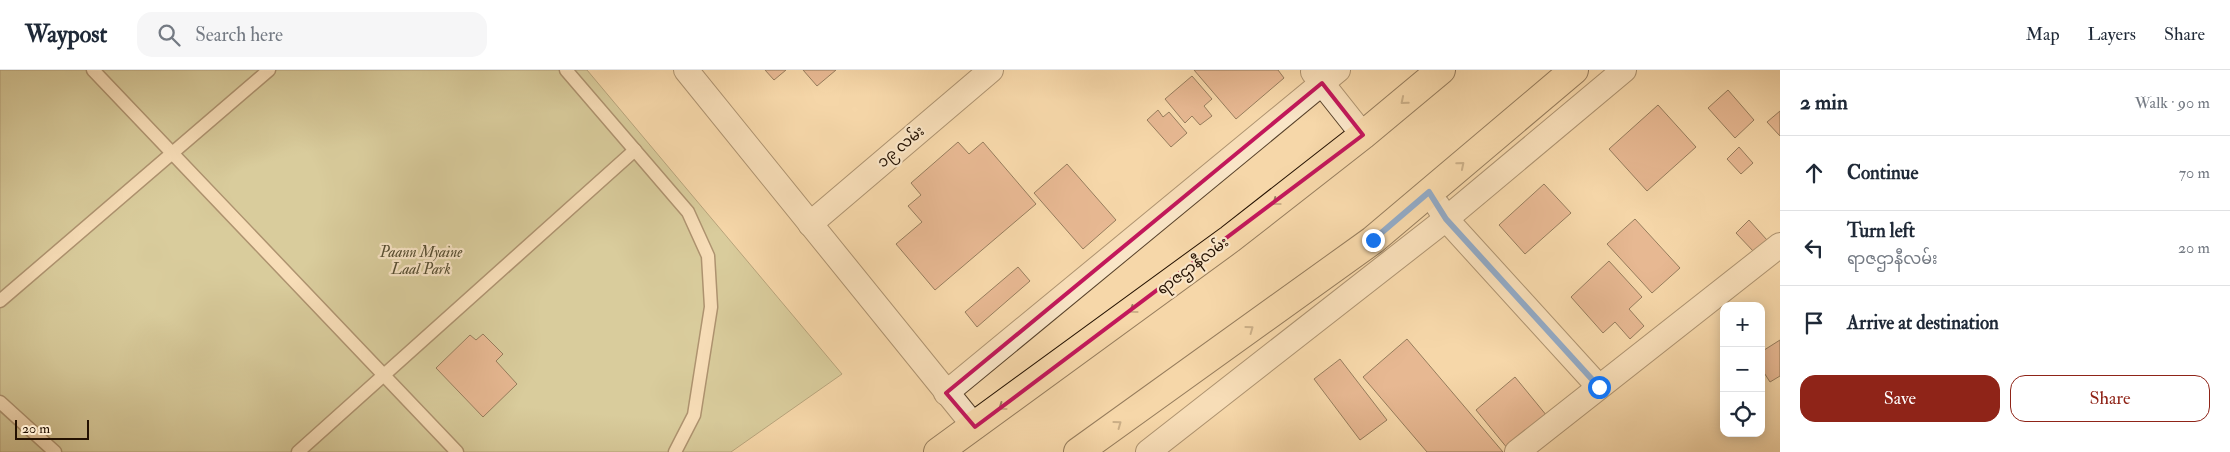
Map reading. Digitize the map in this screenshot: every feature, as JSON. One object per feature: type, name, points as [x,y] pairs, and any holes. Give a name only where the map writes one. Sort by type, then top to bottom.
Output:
[{"type":"main road","name":"ရာဇဌာနီလမ်း","points":[[938,452],[975,427],[1230,239],[1363,135],[1441,70]]},
{"type":"main road","points":[[1078,452],[1373,240],[1574,70]]},
{"type":"street","points":[[686,70],[975,427]]},
{"type":"street","name":"၁၉ လမ်း","points":[[810,224],[991,70]]},
{"type":"street","points":[[1148,452],[1446,219],[1624,70]]},
{"type":"street","points":[[946,393],[1324,74],[1363,135]]},
{"type":"street","points":[[1429,192],[1446,219],[1599,387]]},
{"type":"street","points":[[1517,452],[1780,245]]},
{"type":"lane","points":[[93,70],[457,452]]},
{"type":"lane","points":[[0,301],[269,70]]},
{"type":"lane","points":[[566,70],[688,212],[708,256],[711,307],[694,415],[675,452]]},
{"type":"lane","points":[[298,452],[635,150]]},
{"type":"lane","points":[[0,402],[55,452]]},
{"type":"highlighted area","points":[[1322,83],[1363,135],[975,427],[946,393]]},
{"type":"green space","name":"Paann Myaine Laal Park","points":[[0,70],[587,70],[842,374],[731,452],[0,452]]},
{"type":"building","points":[[765,70],[786,70],[774,80]]},
{"type":"building","points":[[803,70],[836,70],[817,86]]},
{"type":"building","points":[[1194,70],[1278,70],[1284,78],[1236,119]]},
{"type":"building","points":[[1192,76],[1212,99],[1204,106],[1212,116],[1200,125],[1192,116],[1185,123],[1165,99]]},
{"type":"building","points":[[1728,90],[1754,120],[1735,138],[1708,108]]},
{"type":"building","points":[[1658,105],[1696,147],[1647,191],[1609,149]]},
{"type":"building","points":[[1158,110],[1163,117],[1169,112],[1187,133],[1171,147],[1147,120]]},
{"type":"building","points":[[1780,111],[1780,136],[1767,122]]},
{"type":"building","points":[[958,142],[969,154],[983,142],[1036,204],[935,290],[896,244],[922,222],[908,206],[921,195],[911,183]]},
{"type":"building","points":[[1739,147],[1753,163],[1741,174],[1727,159]]},
{"type":"building","points":[[1067,164],[1116,220],[1083,249],[1034,193]]},
{"type":"building","points":[[1544,184],[1571,213],[1525,254],[1499,225]]},
{"type":"building","points":[[1635,219],[1680,268],[1652,293],[1607,244]]},
{"type":"building","points":[[1749,220],[1767,240],[1754,252],[1736,233]]},
{"type":"building","points":[[1609,261],[1642,297],[1629,309],[1644,326],[1630,339],[1615,322],[1603,333],[1571,297]]},
{"type":"building","points":[[1018,267],[1030,281],[977,327],[965,312]]},
{"type":"building","points":[[483,334],[503,354],[496,361],[517,384],[483,417],[436,368],[470,335],[476,340]]},
{"type":"building","points":[[1407,339],[1503,452],[1427,452],[1363,377]]},
{"type":"building","points":[[1780,340],[1780,376],[1770,382],[1765,374],[1765,349]]},
{"type":"building","points":[[1340,359],[1387,420],[1360,440],[1314,379]]},
{"type":"building","points":[[1515,377],[1547,416],[1508,449],[1476,410]]},
{"type":"route","points":[[1373,240],[1429,192],[1446,219],[1599,387]]}]
